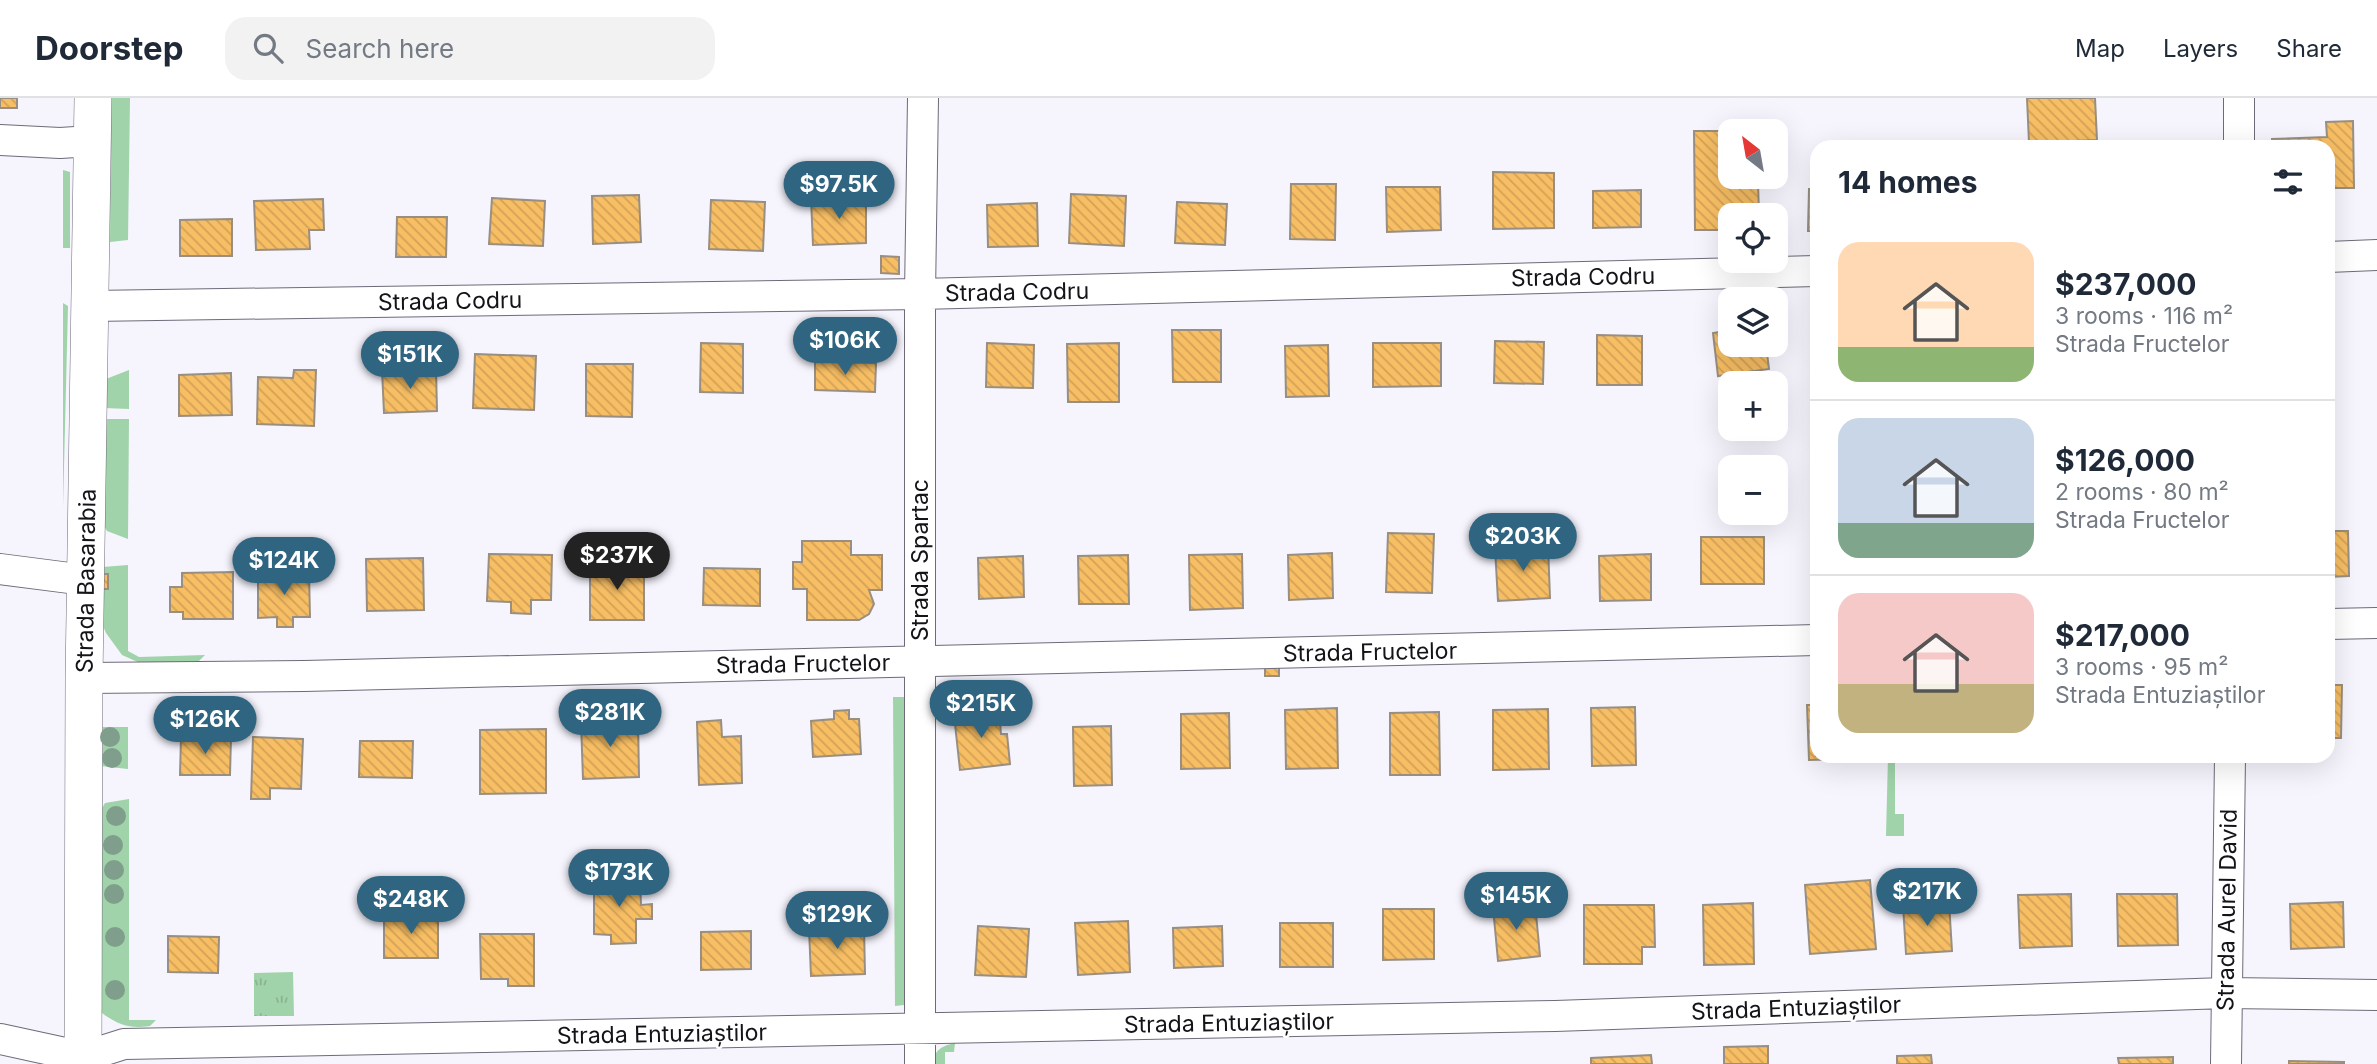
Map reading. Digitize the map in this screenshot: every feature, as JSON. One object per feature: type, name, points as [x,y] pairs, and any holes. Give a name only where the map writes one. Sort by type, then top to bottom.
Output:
[{"type":"street","name":"Strada Basarabia","points":[[83,1060],[85,580],[93,98]]},
{"type":"street","name":"Strada Spartac","points":[[920,1064],[920,294],[923,98]]},
{"type":"street","points":[[2239,98],[2239,140]]},
{"type":"street","points":[[0,140],[60,143],[92,141]]},
{"type":"street","points":[[2335,257],[2377,255]]},
{"type":"street","name":"Strada Codru","points":[[91,306],[920,294],[1810,271]]},
{"type":"street","points":[[0,569],[85,580]]},
{"type":"street","points":[[2335,624],[2377,623]]},
{"type":"street","name":"Strada Fructelor","points":[[84,678],[1810,640]]},
{"type":"street","name":"Strada Aurel David","points":[[2225,1064],[2230,763]]},
{"type":"street","name":"Strada Entuziaștilor","points":[[83,1060],[124,1044],[1555,1016],[2225,993],[2377,995]]},
{"type":"street","points":[[0,1039],[83,1060]]},
{"type":"green space","points":[[111,98],[130,98],[128,240],[110,242]]},
{"type":"green space","points":[[63,170],[70,172],[70,248],[63,248]]},
{"type":"green space","points":[[63,303],[68,306],[63,507]]},
{"type":"green space","points":[[129,370],[129,409],[104,408],[106,379]]},
{"type":"green space","points":[[104,419],[129,419],[128,539],[107,531],[101,520]]},
{"type":"green space","points":[[128,565],[128,651],[139,657],[205,655],[197,663],[140,663],[122,655],[106,633],[93,602],[103,567]]},
{"type":"green space","points":[[893,697],[909,697],[904,1005],[895,1006]]},
{"type":"green space","points":[[100,727],[128,727],[128,769],[100,766]]},
{"type":"green space","points":[[1888,763],[1895,763],[1895,814],[1904,814],[1904,836],[1886,836]]},
{"type":"green space","points":[[129,799],[129,1020],[156,1020],[150,1026],[143,1027],[113,1021],[102,1013],[101,810],[105,803]]},
{"type":"green space","points":[[293,972],[294,1016],[254,1016],[254,973]]},
{"type":"green space","points":[[955,1043],[954,1052],[945,1052],[945,1064],[932,1064],[939,1049]]},
{"type":"building","points":[[0,98],[17,98],[17,108],[0,108]]},
{"type":"building","points":[[2027,98],[2095,98],[2097,140],[2029,140]]},
{"type":"building","points":[[2353,121],[2354,188],[2335,188],[2335,140],[2272,140],[2327,137],[2326,122]]},
{"type":"building","points":[[1694,131],[1718,131],[1718,189],[1758,189],[1759,203],[1718,203],[1718,230],[1695,230]]},
{"type":"building","points":[[1493,172],[1554,173],[1554,228],[1493,229]]},
{"type":"building","points":[[1291,184],[1336,184],[1335,240],[1290,239]]},
{"type":"building","points":[[1386,187],[1440,187],[1441,230],[1387,232]]},
{"type":"building","points":[[1809,189],[1810,189],[1810,231]]},
{"type":"building","points":[[1641,190],[1641,227],[1593,228],[1593,191]]},
{"type":"building","points":[[1071,194],[1126,196],[1124,246],[1069,243]]},
{"type":"building","points":[[639,195],[641,242],[593,244],[592,196]]},
{"type":"building","points":[[866,197],[866,243],[813,245],[811,198]]},
{"type":"building","points":[[492,198],[545,201],[543,246],[489,244]]},
{"type":"building","points":[[323,199],[324,230],[309,230],[310,249],[256,250],[254,201]]},
{"type":"building","points":[[711,200],[765,202],[763,251],[709,249]]},
{"type":"building","points":[[1177,202],[1227,204],[1225,245],[1175,243]]},
{"type":"building","points":[[1037,203],[1038,246],[988,247],[987,205]]},
{"type":"building","points":[[397,217],[447,217],[446,257],[396,257]]},
{"type":"building","points":[[232,219],[232,256],[180,256],[180,220]]},
{"type":"building","points":[[881,256],[899,257],[899,274],[881,273]]},
{"type":"building","points":[[1172,330],[1221,330],[1221,382],[1173,382]]},
{"type":"building","points":[[1718,332],[1718,357],[1768,357],[1769,369],[1718,371],[1718,376],[1713,333]]},
{"type":"building","points":[[1597,335],[1642,336],[1642,385],[1597,385]]},
{"type":"building","points":[[1495,341],[1544,342],[1543,384],[1494,383]]},
{"type":"building","points":[[701,343],[743,344],[743,393],[700,392]]},
{"type":"building","points":[[987,343],[1034,345],[1033,388],[986,387]]},
{"type":"building","points":[[1119,343],[1119,402],[1068,402],[1067,344]]},
{"type":"building","points":[[1373,343],[1441,343],[1441,386],[1373,387]]},
{"type":"building","points":[[1328,345],[1329,396],[1286,397],[1285,346]]},
{"type":"building","points":[[475,354],[536,356],[534,410],[473,408]]},
{"type":"building","points":[[815,362],[876,363],[875,392],[815,390]]},
{"type":"building","points":[[586,364],[633,364],[632,417],[586,416]]},
{"type":"building","points":[[436,369],[437,411],[384,413],[382,370]]},
{"type":"building","points":[[294,370],[316,370],[314,426],[257,424],[258,377],[293,378]]},
{"type":"building","points":[[231,373],[232,415],[179,416],[179,375]]},
{"type":"building","points":[[2335,531],[2348,531],[2349,576],[2335,577]]},
{"type":"building","points":[[1388,533],[1434,534],[1432,593],[1386,592]]},
{"type":"building","points":[[1701,537],[1764,537],[1764,584],[1701,584]]},
{"type":"building","points":[[802,541],[851,541],[851,555],[882,555],[882,590],[869,590],[874,604],[869,614],[859,620],[807,620],[807,589],[793,589],[793,562],[802,562]]},
{"type":"building","points":[[1548,545],[1550,598],[1498,601],[1495,548]]},
{"type":"building","points":[[1332,553],[1333,598],[1289,600],[1288,555]]},
{"type":"building","points":[[489,554],[552,555],[551,600],[531,600],[531,614],[511,613],[511,602],[487,601]]},
{"type":"building","points":[[1242,554],[1243,608],[1190,610],[1189,555]]},
{"type":"building","points":[[1651,554],[1651,600],[1600,601],[1599,556]]},
{"type":"building","points":[[1128,555],[1129,604],[1079,604],[1078,556]]},
{"type":"building","points":[[1023,556],[1024,597],[979,599],[978,558]]},
{"type":"building","points":[[423,558],[424,610],[367,611],[366,559]]},
{"type":"building","points":[[590,563],[644,563],[644,620],[590,620]]},
{"type":"building","points":[[704,568],[760,569],[760,606],[703,605]]},
{"type":"building","points":[[233,572],[233,619],[183,619],[183,612],[170,612],[170,587],[182,587],[182,573]]},
{"type":"building","points":[[309,573],[310,617],[293,617],[293,627],[277,627],[277,617],[258,618],[258,574]]},
{"type":"building","points":[[95,574],[108,574],[108,589],[95,589]]},
{"type":"building","points":[[1265,665],[1279,665],[1279,676],[1265,676]]},
{"type":"building","points":[[2335,685],[2342,685],[2341,738],[2335,738]]},
{"type":"building","points":[[1807,705],[1810,705],[1809,760]]},
{"type":"building","points":[[1635,707],[1636,765],[1592,766],[1591,708]]},
{"type":"building","points":[[1337,708],[1338,768],[1286,769],[1285,710]]},
{"type":"building","points":[[1548,709],[1549,769],[1493,770],[1493,710]]},
{"type":"building","points":[[849,710],[849,719],[859,719],[861,754],[813,757],[811,721],[834,719],[834,711]]},
{"type":"building","points":[[999,710],[1001,734],[1007,734],[1010,764],[960,770],[954,715]]},
{"type":"building","points":[[1439,712],[1440,775],[1390,775],[1390,713]]},
{"type":"building","points":[[1229,713],[1230,768],[1181,769],[1181,714]]},
{"type":"building","points":[[638,720],[639,777],[583,779],[581,722]]},
{"type":"building","points":[[721,720],[722,737],[741,736],[742,783],[699,785],[697,722]]},
{"type":"building","points":[[1111,726],[1112,785],[1074,786],[1073,727]]},
{"type":"building","points":[[546,729],[546,793],[480,794],[480,730]]},
{"type":"building","points":[[181,737],[231,738],[230,775],[180,775]]},
{"type":"building","points":[[253,737],[303,739],[301,789],[270,788],[270,799],[251,799]]},
{"type":"building","points":[[360,741],[413,741],[412,778],[359,777]]},
{"type":"building","points":[[640,879],[641,905],[652,904],[652,919],[636,919],[636,943],[611,944],[611,935],[594,934],[594,880]]},
{"type":"building","points":[[1870,880],[1876,949],[1810,954],[1805,885]]},
{"type":"building","points":[[2071,894],[2072,946],[2020,948],[2018,895]]},
{"type":"building","points":[[2117,894],[2177,894],[2178,945],[2118,946]]},
{"type":"building","points":[[1949,902],[1952,951],[1906,954],[1903,905]]},
{"type":"building","points":[[2343,902],[2344,947],[2291,949],[2290,904]]},
{"type":"building","points":[[1535,903],[1540,956],[1498,961],[1493,907]]},
{"type":"building","points":[[1753,903],[1754,964],[1704,965],[1703,905]]},
{"type":"building","points":[[1584,905],[1654,905],[1655,947],[1642,947],[1642,964],[1584,964]]},
{"type":"building","points":[[1383,909],[1434,909],[1434,959],[1383,960]]},
{"type":"building","points":[[438,914],[438,958],[384,958],[384,915]]},
{"type":"building","points":[[1128,921],[1130,972],[1078,975],[1075,923]]},
{"type":"building","points":[[1280,923],[1333,923],[1333,967],[1280,967]]},
{"type":"building","points":[[978,926],[1029,929],[1026,977],[975,975]]},
{"type":"building","points":[[1222,926],[1223,966],[1174,968],[1173,928]]},
{"type":"building","points":[[864,927],[865,974],[811,976],[809,929]]},
{"type":"building","points":[[751,931],[751,969],[701,970],[701,932]]},
{"type":"building","points":[[480,934],[534,934],[534,986],[508,986],[508,979],[481,979]]},
{"type":"building","points":[[168,936],[219,937],[218,973],[168,972]]},
{"type":"building","points":[[1768,1046],[1768,1064],[1724,1064],[1724,1047]]},
{"type":"building","points":[[1651,1055],[1652,1064],[1591,1064],[1591,1058]]},
{"type":"building","points":[[1931,1055],[1932,1064],[1897,1064],[1897,1056]]},
{"type":"building","points":[[2173,1057],[2173,1064],[2119,1064],[2118,1058]]},
{"type":"building","points":[[2289,1061],[2344,1062],[2344,1064],[2289,1064]]}]
